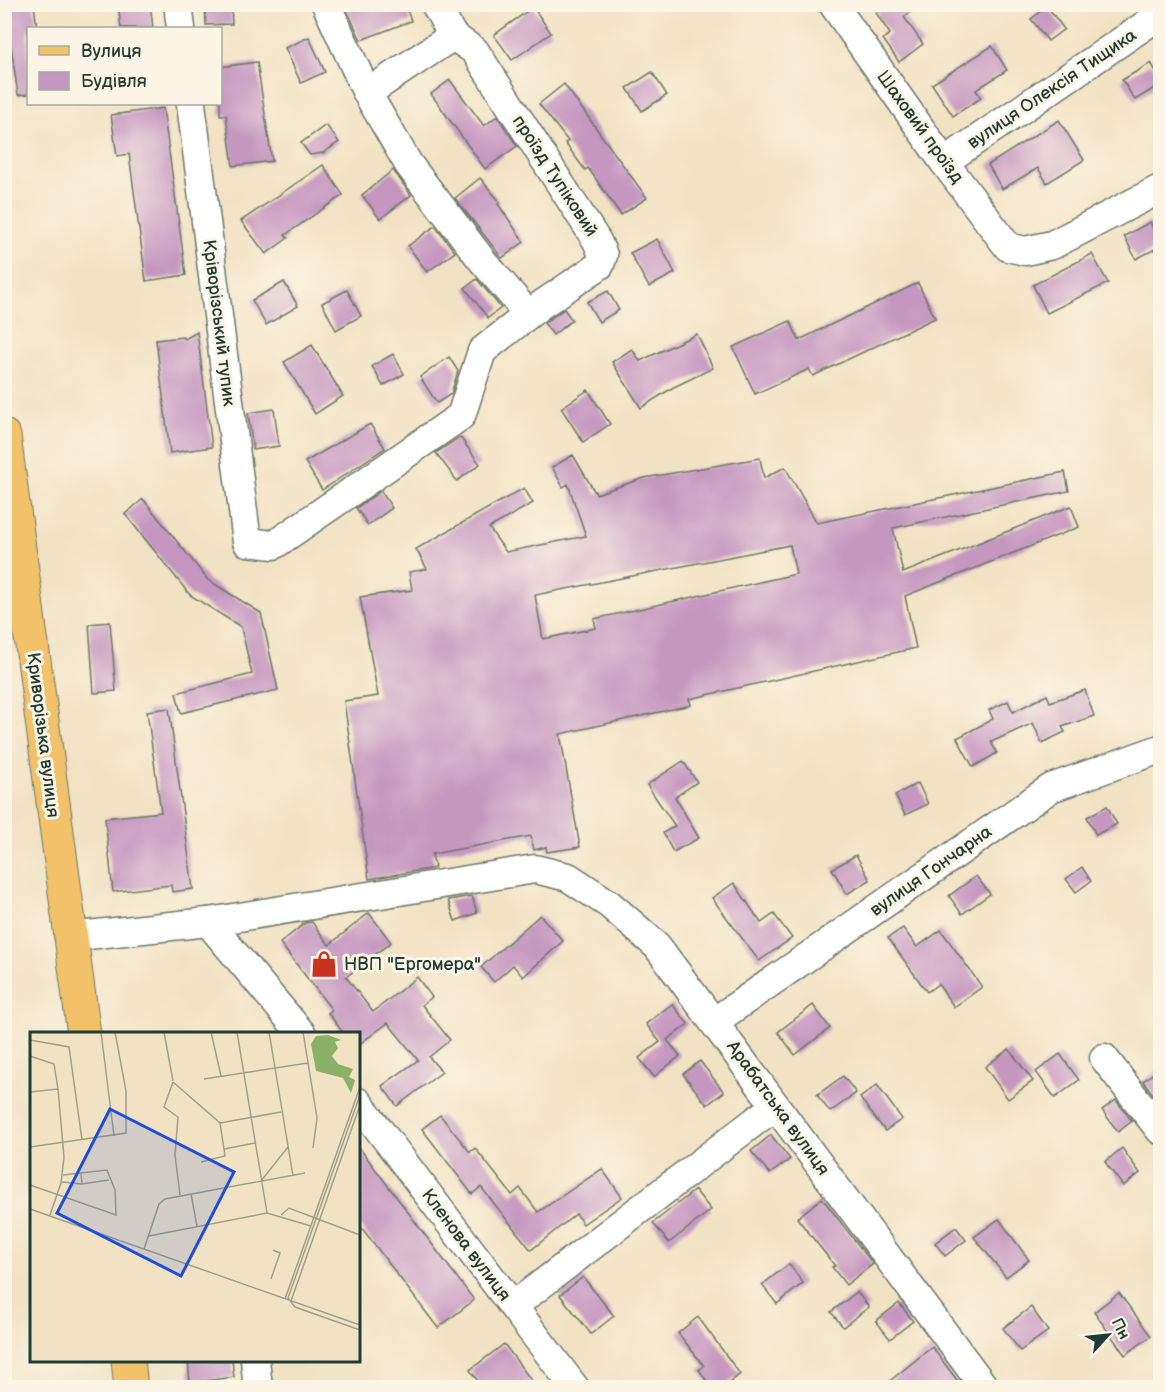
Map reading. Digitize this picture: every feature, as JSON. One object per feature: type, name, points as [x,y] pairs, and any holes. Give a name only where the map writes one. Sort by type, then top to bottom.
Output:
[{"type":"main road","name":"Криворізька вулиця","points":[[4,436],[69,937],[84,1032]]},
{"type":"main road","points":[[128,1362],[131,1388]]},
{"type":"street","points":[[178,4],[181,27]]},
{"type":"street","points":[[326,4],[367,93],[409,165],[482,260],[528,314]]},
{"type":"street","name":"проїзд Тупіковий","points":[[247,542],[274,545],[461,416],[482,351],[528,314],[600,266],[603,255],[597,241],[474,51],[453,36],[435,4]]},
{"type":"street","name":"Шаховий проїзд","points":[[833,4],[944,162],[1008,247],[1025,251],[1052,245],[1161,189]]},
{"type":"street","name":"вулиця Олексія Тищика","points":[[944,162],[1161,15]]},
{"type":"street","points":[[367,93],[453,36]]},
{"type":"street","name":"Кріворізський тупик","points":[[191,105],[247,542]]},
{"type":"street","name":"вулиця Гончарна","points":[[715,1021],[1052,788],[1161,749]]},
{"type":"street","name":"Арабатська вулиця","points":[[208,922],[535,869],[568,877],[609,904],[657,946],[715,1021],[775,1106],[985,1388]]},
{"type":"street","points":[[69,937],[208,922],[300,1032]]},
{"type":"street","points":[[1104,1058],[1161,1130]]},
{"type":"street","name":"Кленова вулиця","points":[[360,1105],[574,1388]]},
{"type":"street","points":[[513,1306],[775,1106]]},
{"type":"street","points":[[255,1362],[258,1388]]},
{"type":"building","points":[[5,4],[34,4],[37,27],[27,27],[27,94],[18,95]]},
{"type":"building","points":[[118,4],[150,4],[153,27],[121,27]]},
{"type":"building","points":[[205,4],[231,4],[232,24],[206,25]]},
{"type":"building","points":[[344,4],[405,4],[411,21],[361,40]]},
{"type":"building","points":[[887,4],[922,4],[904,17],[923,44],[899,62],[883,39],[890,34],[876,13]]},
{"type":"building","points":[[1047,6],[1064,29],[1048,41],[1031,19]]},
{"type":"building","points":[[533,7],[551,33],[512,60],[494,35]]},
{"type":"building","points":[[309,37],[325,72],[301,83],[285,48]]},
{"type":"building","points":[[992,46],[1007,70],[976,90],[981,98],[953,116],[932,84]]},
{"type":"building","points":[[257,62],[272,161],[233,166],[226,115],[220,115],[222,67]]},
{"type":"building","points":[[1151,63],[1161,79],[1161,84],[1135,100],[1122,80]]},
{"type":"building","points":[[652,72],[667,95],[642,111],[627,88]]},
{"type":"building","points":[[450,80],[484,126],[497,116],[517,146],[485,169],[431,94]]},
{"type":"building","points":[[564,84],[647,198],[621,215],[588,168],[585,170],[565,143],[568,141],[539,104]]},
{"type":"building","points":[[163,108],[186,275],[146,281],[129,154],[117,156],[111,115]]},
{"type":"building","points":[[1059,120],[1084,160],[1047,183],[1038,168],[1002,189],[988,165]]},
{"type":"building","points":[[326,125],[339,142],[323,153],[310,155],[301,143]]},
{"type":"building","points":[[323,165],[343,195],[285,235],[288,238],[266,254],[241,221]]},
{"type":"building","points":[[393,170],[411,195],[380,219],[362,195]]},
{"type":"building","points":[[480,178],[500,202],[498,204],[524,242],[502,258],[455,198]]},
{"type":"building","points":[[1150,222],[1161,246],[1136,259],[1124,236]]},
{"type":"building","points":[[435,226],[455,252],[427,272],[408,246]]},
{"type":"building","points":[[657,239],[675,273],[649,287],[630,253]]},
{"type":"building","points":[[1092,254],[1108,283],[1047,313],[1033,285]]},
{"type":"building","points":[[477,279],[501,308],[488,318],[465,288]]},
{"type":"building","points":[[284,282],[298,306],[266,325],[252,300]]},
{"type":"building","points":[[918,283],[935,318],[813,376],[809,369],[755,394],[733,347],[790,321],[799,340]]},
{"type":"building","points":[[347,290],[361,316],[336,330],[322,303]]},
{"type":"building","points":[[608,291],[619,310],[599,322],[587,302]]},
{"type":"building","points":[[564,309],[572,320],[553,335],[544,323]]},
{"type":"building","points":[[197,332],[212,447],[170,453],[156,340],[183,337],[185,339]]},
{"type":"building","points":[[697,334],[713,368],[672,388],[641,408],[612,362],[632,349],[640,361]]},
{"type":"building","points":[[312,345],[343,396],[315,414],[284,362]]},
{"type":"building","points":[[393,354],[404,374],[383,386],[372,366]]},
{"type":"building","points":[[449,357],[458,371],[451,394],[437,403],[420,377]]},
{"type":"building","points":[[588,390],[610,424],[583,442],[561,408]]},
{"type":"building","points":[[274,409],[279,446],[253,450],[248,413]]},
{"type":"building","points":[[370,424],[385,448],[322,490],[305,462]]},
{"type":"building","points":[[460,437],[480,464],[457,481],[436,453]]},
{"type":"building","points":[[573,455],[596,494],[644,478],[760,458],[764,478],[785,467],[817,523],[1065,472],[1069,491],[893,528],[903,573],[1071,506],[1079,527],[905,596],[916,648],[689,699],[691,705],[560,734],[580,847],[547,852],[546,847],[534,850],[531,836],[432,854],[435,868],[369,879],[344,701],[378,696],[360,597],[412,590],[409,572],[427,569],[416,549],[524,488],[533,503],[489,528],[506,552],[586,536],[568,484],[563,487],[552,467]],"holes":[[[790,545],[796,574],[594,619],[596,628],[543,639],[535,595]]]},
{"type":"building","points":[[381,491],[392,508],[368,525],[356,508]]},
{"type":"building","points":[[143,499],[208,580],[261,613],[278,690],[181,713],[176,693],[252,674],[241,627],[190,595],[125,514]]},
{"type":"building","points":[[110,622],[116,691],[94,693],[89,624]]},
{"type":"building","points":[[1085,690],[1094,716],[1062,727],[1065,732],[1042,743],[1033,723],[991,742],[997,753],[973,767],[957,738],[993,719],[989,710],[1008,701],[1013,712],[1047,695],[1050,702]]},
{"type":"building","points":[[169,708],[193,889],[172,892],[171,885],[113,892],[105,818],[161,812],[147,711]]},
{"type":"building","points":[[683,761],[697,782],[675,797],[699,838],[673,852],[663,833],[675,826],[647,785]]},
{"type":"building","points":[[918,783],[928,804],[905,815],[895,795]]},
{"type":"building","points":[[1107,806],[1117,824],[1096,835],[1087,817]]},
{"type":"building","points":[[856,855],[870,880],[847,894],[832,869]]},
{"type":"building","points":[[1082,867],[1091,881],[1076,892],[1066,879]]},
{"type":"building","points":[[976,876],[990,894],[962,914],[949,896]]},
{"type":"building","points":[[734,883],[761,923],[774,914],[792,938],[759,961],[712,898]]},
{"type":"building","points":[[472,896],[477,913],[455,921],[448,900]]},
{"type":"building","points":[[369,913],[391,942],[346,977],[373,1012],[417,977],[432,997],[422,1005],[450,1040],[429,1057],[442,1072],[397,1106],[382,1086],[418,1060],[388,1023],[360,1044],[360,1032],[342,1032],[328,1013],[332,1010],[280,943],[305,923],[312,922],[329,945]]},
{"type":"building","points":[[540,915],[563,941],[523,977],[513,965],[494,982],[481,967]]},
{"type":"building","points":[[903,928],[917,947],[941,930],[982,987],[954,1007],[938,984],[927,992],[888,938]]},
{"type":"building","points":[[672,1004],[688,1024],[667,1040],[680,1056],[654,1077],[639,1058],[660,1042],[646,1024]]},
{"type":"building","points":[[813,1005],[830,1028],[795,1055],[778,1032]]},
{"type":"building","points":[[1009,1049],[1033,1081],[1008,1099],[985,1067]]},
{"type":"building","points":[[1060,1054],[1079,1080],[1055,1098],[1036,1072]]},
{"type":"building","points":[[700,1061],[724,1092],[707,1105],[683,1074]]},
{"type":"building","points":[[1161,1068],[1161,1101],[1159,1102],[1143,1081]]},
{"type":"building","points":[[843,1076],[856,1093],[830,1112],[817,1095]]},
{"type":"building","points":[[877,1085],[902,1119],[885,1131],[860,1098]]},
{"type":"building","points":[[1116,1100],[1132,1121],[1118,1132],[1102,1110]]},
{"type":"building","points":[[440,1115],[470,1152],[475,1148],[512,1195],[520,1188],[538,1212],[602,1169],[622,1197],[583,1224],[576,1214],[531,1250],[481,1187],[472,1194],[422,1129]]},
{"type":"building","points":[[771,1135],[790,1159],[770,1174],[751,1151]]},
{"type":"building","points":[[1122,1148],[1140,1173],[1123,1186],[1105,1162]]},
{"type":"building","points":[[360,1149],[474,1300],[438,1328],[360,1226]]},
{"type":"building","points":[[695,1190],[711,1210],[669,1243],[653,1223]]},
{"type":"building","points":[[822,1198],[873,1264],[846,1285],[832,1267],[835,1266],[797,1218]]},
{"type":"building","points":[[999,1219],[1029,1260],[1006,1277],[974,1237]]},
{"type":"building","points":[[956,1227],[966,1240],[945,1256],[935,1243]]},
{"type":"building","points":[[789,1264],[803,1283],[777,1304],[762,1285]]},
{"type":"building","points":[[583,1277],[614,1316],[591,1334],[560,1295]]},
{"type":"building","points":[[857,1292],[869,1307],[843,1327],[831,1312]]},
{"type":"building","points":[[1119,1293],[1151,1336],[1125,1355],[1094,1312]]},
{"type":"building","points":[[899,1303],[913,1321],[890,1339],[876,1321]]},
{"type":"building","points":[[1031,1307],[1048,1331],[1020,1351],[1003,1328]]},
{"type":"building","points":[[698,1317],[740,1374],[723,1388],[712,1388],[699,1370],[704,1366],[678,1333]]},
{"type":"building","points":[[504,1344],[537,1388],[483,1388],[470,1370]]},
{"type":"building","points":[[932,1347],[963,1388],[881,1388]]},
{"type":"building","points":[[188,1362],[232,1362],[234,1377],[190,1383]]},
{"type":"place","name":"НВП \"Ергомера\"","points":[[324,964]]}]
